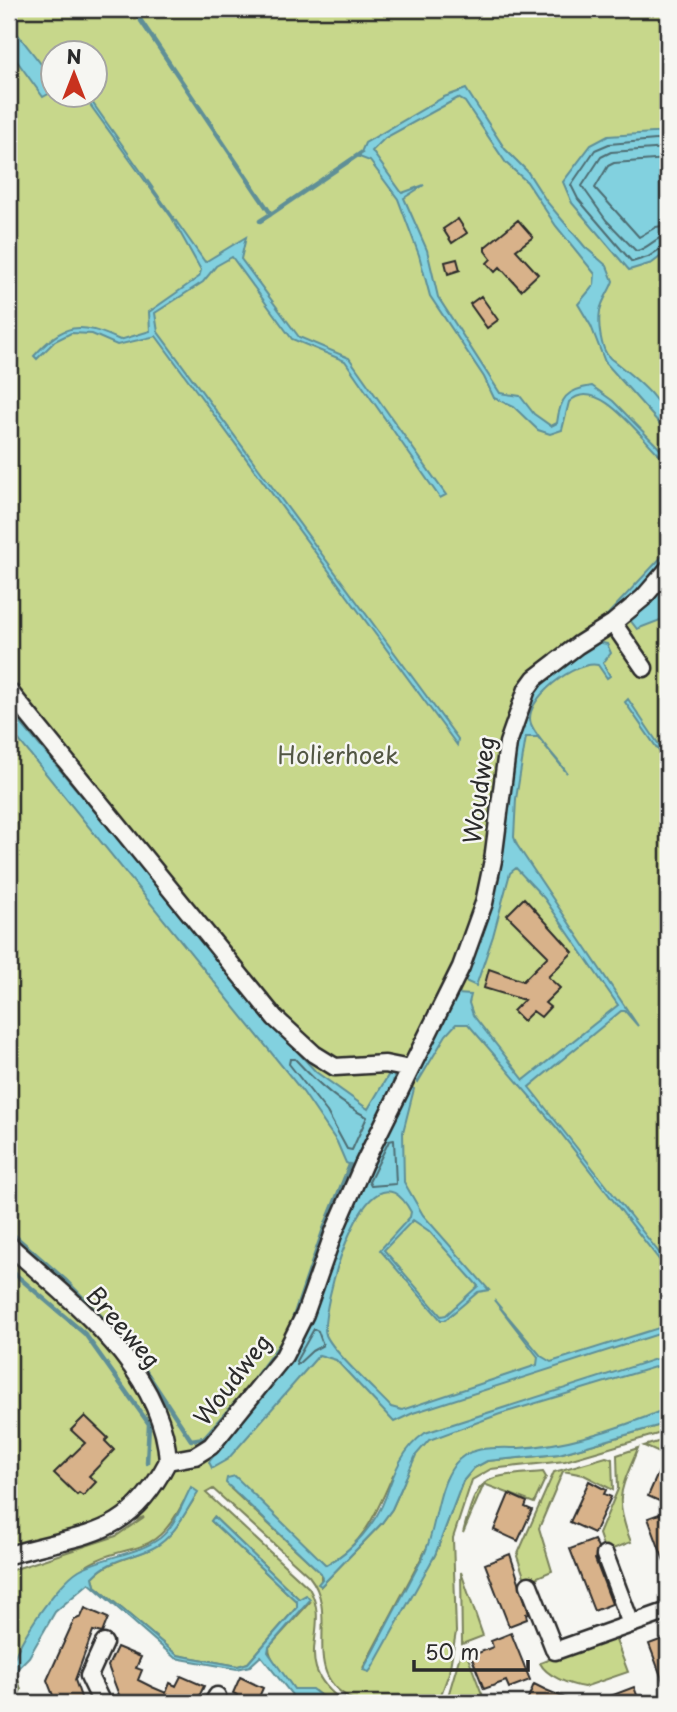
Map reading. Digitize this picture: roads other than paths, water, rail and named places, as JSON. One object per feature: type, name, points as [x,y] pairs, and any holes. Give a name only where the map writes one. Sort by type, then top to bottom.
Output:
[{"type":"street","name":"Woudweg","points":[[168,1461],[195,1456],[211,1446],[284,1356],[305,1314],[334,1232],[363,1166],[461,967],[480,916],[493,860],[508,743],[519,704],[536,678],[578,645],[613,624],[643,598],[668,569]]},
{"type":"street","points":[[613,624],[644,667]]},
{"type":"street","points":[[9,691],[275,1017],[314,1055],[335,1067],[385,1064],[410,1069]]},
{"type":"street","name":"Breeweg","points":[[9,1245],[86,1315],[121,1355],[160,1416],[167,1436],[168,1461]]},
{"type":"street","points":[[9,1555],[96,1534],[118,1523],[155,1486],[168,1461]]},
{"type":"street","points":[[606,1555],[631,1624]]},
{"type":"street","points":[[529,1585],[555,1651],[668,1611]]},
{"type":"street","points":[[102,1703],[89,1676],[104,1643]]},
{"type":"water","points":[[9,23],[38,60],[38,90],[9,50]]},
{"type":"water","points":[[466,89],[505,149],[527,171],[547,202],[585,247],[607,266],[613,281],[600,311],[604,349],[610,358],[656,400],[666,421],[668,433],[605,362],[591,326],[578,304],[594,285],[595,274],[556,226],[527,182],[506,163],[465,102],[458,98],[385,138],[372,151],[402,193],[424,185],[404,198],[427,250],[438,297],[500,393],[520,396],[534,414],[551,426],[557,423],[560,407],[570,393],[592,386],[613,401],[668,457],[668,463],[621,415],[594,396],[581,395],[569,402],[562,430],[550,434],[538,430],[514,407],[494,398],[484,377],[430,296],[419,255],[398,199],[370,161],[359,157],[365,143],[444,97]]},
{"type":"water","points":[[92,108],[96,108],[205,262],[246,237],[241,259],[299,337],[349,358],[446,495],[440,498],[345,361],[292,339],[232,257],[216,266],[203,282],[155,313],[158,332],[458,739],[457,745],[156,336],[117,345],[92,334],[71,333],[55,341],[37,359],[34,356],[54,337],[73,328],[93,330],[120,340],[150,331],[149,312],[199,277],[201,270],[172,218]]},
{"type":"water","points":[[668,132],[668,251],[652,263],[629,270],[572,203],[563,182],[591,145],[608,136]]},
{"type":"water","points":[[668,550],[668,558],[642,590],[626,604],[609,613]]},
{"type":"water","points":[[668,579],[668,624],[660,620],[637,629],[630,620],[632,616]]},
{"type":"water","points":[[597,642],[607,644],[611,653],[603,663],[610,676],[607,678],[598,665],[577,668],[553,683],[530,714],[531,724],[538,737],[526,737],[516,799],[514,837],[638,1026],[625,1011],[621,1011],[529,1087],[668,1264],[668,1271],[556,1127],[468,1024],[456,1024],[446,1035],[418,1082],[415,1080],[415,1074],[457,994],[471,995],[469,1003],[473,1015],[524,1080],[618,1005],[544,898],[516,868],[510,873],[476,986],[463,980],[490,913],[515,743],[531,696],[542,681]]},
{"type":"water","points":[[628,699],[668,758],[668,764],[625,702]]},
{"type":"water","points":[[9,709],[275,1027],[316,1072],[368,1109],[389,1074],[395,1073],[392,1087],[353,1166],[346,1163],[337,1142],[303,1092],[9,728]]},
{"type":"water","points":[[407,1088],[414,1089],[403,1132],[404,1182],[423,1215],[489,1290],[478,1292],[445,1320],[441,1320],[380,1250],[410,1217],[411,1212],[394,1193],[378,1194],[363,1210],[349,1235],[338,1266],[330,1296],[326,1335],[346,1361],[391,1407],[402,1410],[537,1365],[538,1357],[494,1300],[541,1356],[551,1362],[668,1325],[668,1331],[413,1413],[394,1422],[336,1360],[319,1355],[228,1459],[212,1468],[209,1462],[242,1418],[333,1249]],"holes":[[[413,1220],[429,1231],[478,1286],[446,1315],[441,1316],[384,1250]]]},
{"type":"water","points":[[668,1355],[668,1363],[500,1414],[429,1440],[416,1455],[392,1509],[381,1524],[321,1586],[318,1584],[323,1578],[321,1573],[226,1483],[227,1478],[235,1476],[326,1565],[362,1536],[382,1506],[400,1461],[425,1433]]},
{"type":"water","points":[[668,1408],[668,1423],[559,1454],[487,1461],[474,1468],[463,1481],[435,1555],[372,1668],[369,1672],[363,1670],[424,1555],[444,1485],[461,1458],[468,1453],[484,1449],[538,1446],[576,1439],[614,1429]]},
{"type":"water","points":[[191,1487],[198,1492],[167,1538],[145,1552],[106,1566],[93,1577],[95,1586],[177,1655],[238,1666],[248,1663],[297,1607],[297,1602],[211,1521],[214,1517],[299,1599],[306,1595],[310,1600],[269,1647],[268,1652],[294,1689],[312,1689],[330,1703],[284,1703],[292,1695],[261,1656],[250,1666],[237,1669],[175,1658],[89,1583],[55,1612],[29,1657],[9,1677],[11,1666],[25,1636],[47,1603],[70,1577],[89,1565],[141,1548],[160,1538],[174,1521]]},
{"type":"waterway","points":[[133,9],[271,214],[260,221]]},
{"type":"waterway","points":[[271,214],[361,153]]},
{"type":"waterway","points":[[293,1320],[324,1229],[350,1165]]},
{"type":"waterway","points":[[9,1231],[66,1281],[119,1335]]},
{"type":"waterway","points":[[9,1269],[85,1334],[149,1424],[147,1463]]},
{"type":"waterway","points":[[253,1381],[283,1341]]},
{"type":"waterway","points":[[135,1355],[191,1440],[204,1438],[246,1391]]},
{"type":"park label","name":"Holierhoek","points":[[338,756]]}]
